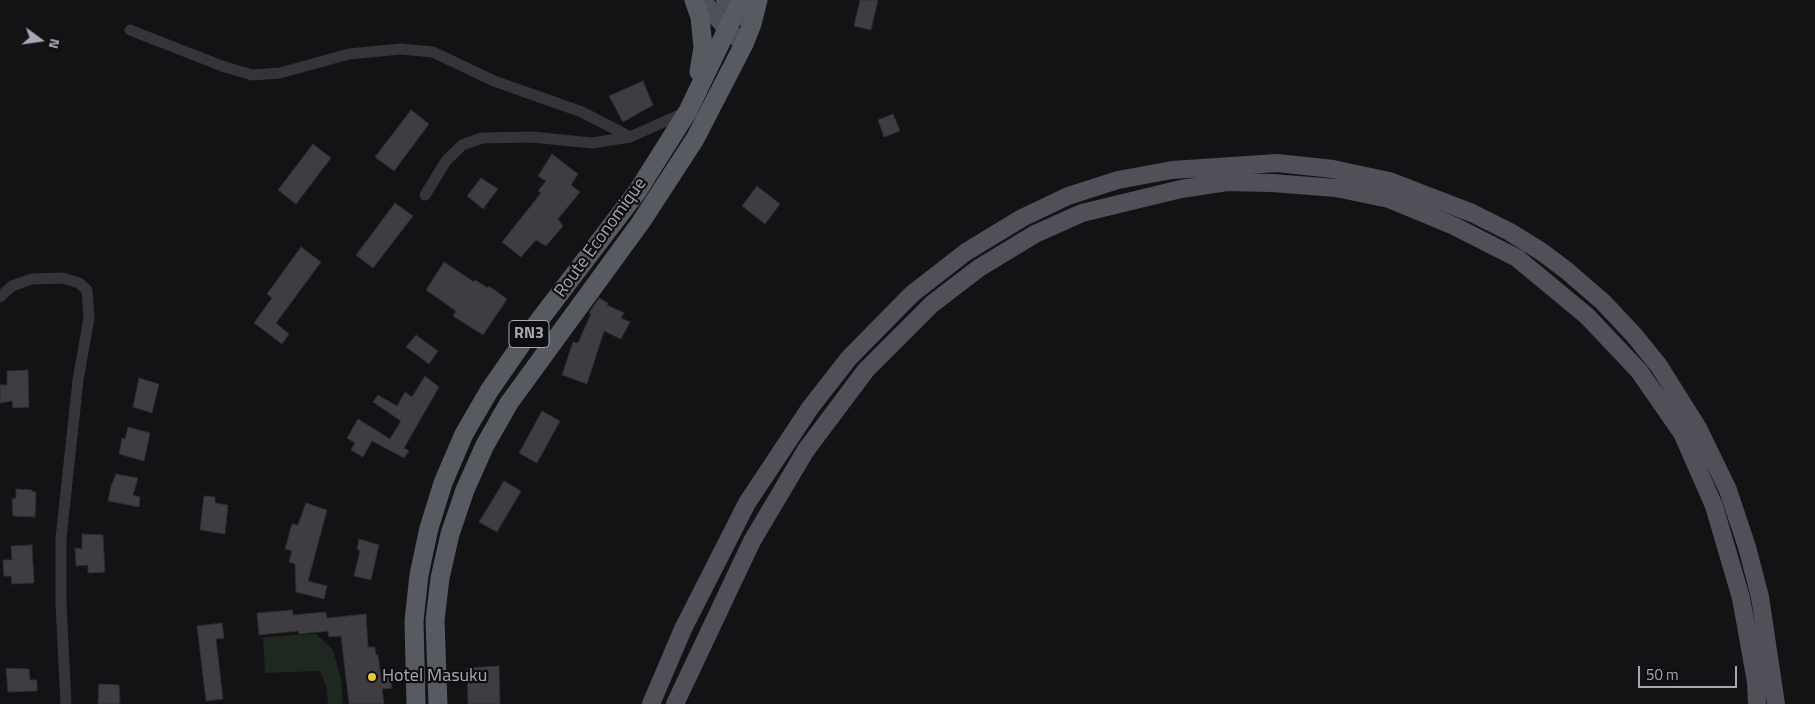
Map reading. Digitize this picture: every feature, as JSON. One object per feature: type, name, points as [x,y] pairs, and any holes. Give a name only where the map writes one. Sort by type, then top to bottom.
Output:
[{"type":"highway","points":[[689,108],[700,70],[703,47],[700,17],[694,0]]},
{"type":"highway","name":"Route Economique","points":[[438,704],[436,620],[440,578],[450,534],[465,490],[485,445],[508,403],[641,222],[695,139],[744,44],[752,24],[758,0]]},
{"type":"highway","name":"Route Economique","points":[[416,704],[414,621],[419,575],[429,528],[443,483],[464,434],[489,391],[525,339],[637,192],[689,108],[727,29],[734,3]]},
{"type":"highway","points":[[622,211],[641,222]]},
{"type":"main road","points":[[702,0],[727,29],[744,44]]},
{"type":"main road","points":[[734,3],[752,24]]},
{"type":"main road","points":[[650,704],[683,629],[747,503],[810,408],[849,358],[912,294],[966,252],[1022,218],[1068,196],[1118,180],[1172,170],[1277,163],[1332,169],[1389,181],[1472,213],[1510,232],[1542,252],[1603,302],[1634,335],[1659,366],[1693,420],[1715,460],[1728,490],[1747,547],[1760,597],[1776,704]]},
{"type":"main road","points":[[675,704],[752,541],[806,450],[866,370],[932,304],[979,268],[1034,234],[1082,213],[1181,189],[1227,182],[1336,188],[1389,199],[1454,226],[1517,258],[1587,316],[1639,371],[1682,434],[1714,506],[1739,590],[1757,696]]},
{"type":"street","points":[[130,30],[222,66],[252,75],[280,73],[350,54],[401,49],[433,52],[494,81],[582,112],[630,137]]},
{"type":"street","points":[[425,195],[446,161],[462,145],[482,138],[532,137],[592,142],[630,137],[689,108]]},
{"type":"street","points":[[0,297],[12,286],[32,279],[63,278],[79,284],[87,290],[89,318],[78,380],[61,538],[61,604],[66,704]]},
{"type":"street","points":[[1746,704],[1757,696]]},
{"type":"shaded area","points":[[316,634],[333,650],[341,679],[343,704],[328,704],[326,686],[320,671],[265,673],[263,637]]},
{"type":"building","points":[[860,0],[878,0],[871,30],[854,26]]},
{"type":"building","points":[[643,81],[653,105],[623,122],[609,96]]},
{"type":"building","points":[[411,110],[429,124],[394,171],[375,157]]},
{"type":"building","points":[[893,114],[900,131],[884,137],[878,120]]},
{"type":"building","points":[[313,144],[331,158],[296,204],[278,190]]},
{"type":"building","points":[[552,154],[578,174],[571,185],[580,192],[558,219],[563,226],[546,246],[536,240],[521,257],[502,242],[541,193],[538,191],[546,181],[538,176]]},
{"type":"building","points":[[481,178],[498,189],[483,209],[467,196]]},
{"type":"building","points":[[757,186],[780,204],[765,224],[742,206]]},
{"type":"building","points":[[395,203],[413,216],[373,268],[356,255]]},
{"type":"building","points":[[301,247],[321,262],[276,323],[289,334],[282,344],[254,323],[272,298],[267,294]]},
{"type":"building","points":[[444,262],[474,282],[475,280],[488,288],[489,286],[507,299],[483,335],[453,316],[456,311],[426,290]]},
{"type":"building","points":[[599,298],[608,303],[607,305],[624,313],[621,318],[630,322],[621,339],[604,331],[587,384],[562,375],[573,342],[578,343],[591,314],[589,313]]},
{"type":"building","points":[[416,335],[438,351],[429,364],[406,347]]},
{"type":"building","points":[[28,370],[29,407],[13,408],[12,401],[0,403],[0,385],[7,385],[7,371]]},
{"type":"building","points":[[425,376],[439,387],[404,448],[409,451],[404,458],[372,441],[363,457],[351,450],[355,443],[347,438],[358,419],[390,439],[401,421],[373,402],[378,395],[397,406],[405,392],[412,397]]},
{"type":"building","points":[[139,378],[159,384],[152,413],[133,407]]},
{"type":"building","points":[[542,411],[560,421],[537,463],[519,453]]},
{"type":"building","points":[[128,427],[150,433],[144,461],[119,454],[122,438],[125,439]]},
{"type":"building","points":[[116,474],[138,478],[133,495],[140,497],[139,507],[108,501]]},
{"type":"building","points":[[504,481],[521,491],[497,532],[479,522]]},
{"type":"building","points":[[16,489],[36,492],[35,517],[13,516],[12,499],[16,498]]},
{"type":"building","points":[[204,496],[215,497],[215,503],[228,505],[225,534],[200,530]]},
{"type":"building","points":[[306,503],[327,510],[308,581],[327,586],[324,599],[296,592],[295,564],[289,562],[292,551],[285,549],[292,524],[298,525]]},
{"type":"building","points":[[82,534],[103,535],[105,572],[88,573],[88,565],[76,566],[75,548],[82,549]]},
{"type":"building","points":[[359,539],[379,545],[371,580],[354,576],[360,551],[357,549]]},
{"type":"building","points":[[32,545],[34,583],[12,584],[11,576],[4,576],[3,560],[12,560],[11,546]]},
{"type":"building","points":[[292,610],[293,615],[326,612],[327,618],[366,614],[368,647],[375,647],[381,678],[390,677],[392,688],[382,689],[384,704],[349,704],[341,636],[329,637],[328,631],[299,634],[298,631],[259,635],[257,613]]},
{"type":"building","points":[[222,623],[224,638],[216,639],[223,699],[206,701],[197,626]]},
{"type":"building","points":[[499,666],[500,704],[468,704],[467,668]]},
{"type":"building","points":[[6,668],[29,669],[30,680],[37,680],[37,691],[8,692]]},
{"type":"building","points":[[99,684],[119,685],[120,704],[98,704]]},
{"type":"place","name":"Hotel Masuku","points":[[372,677]]}]
